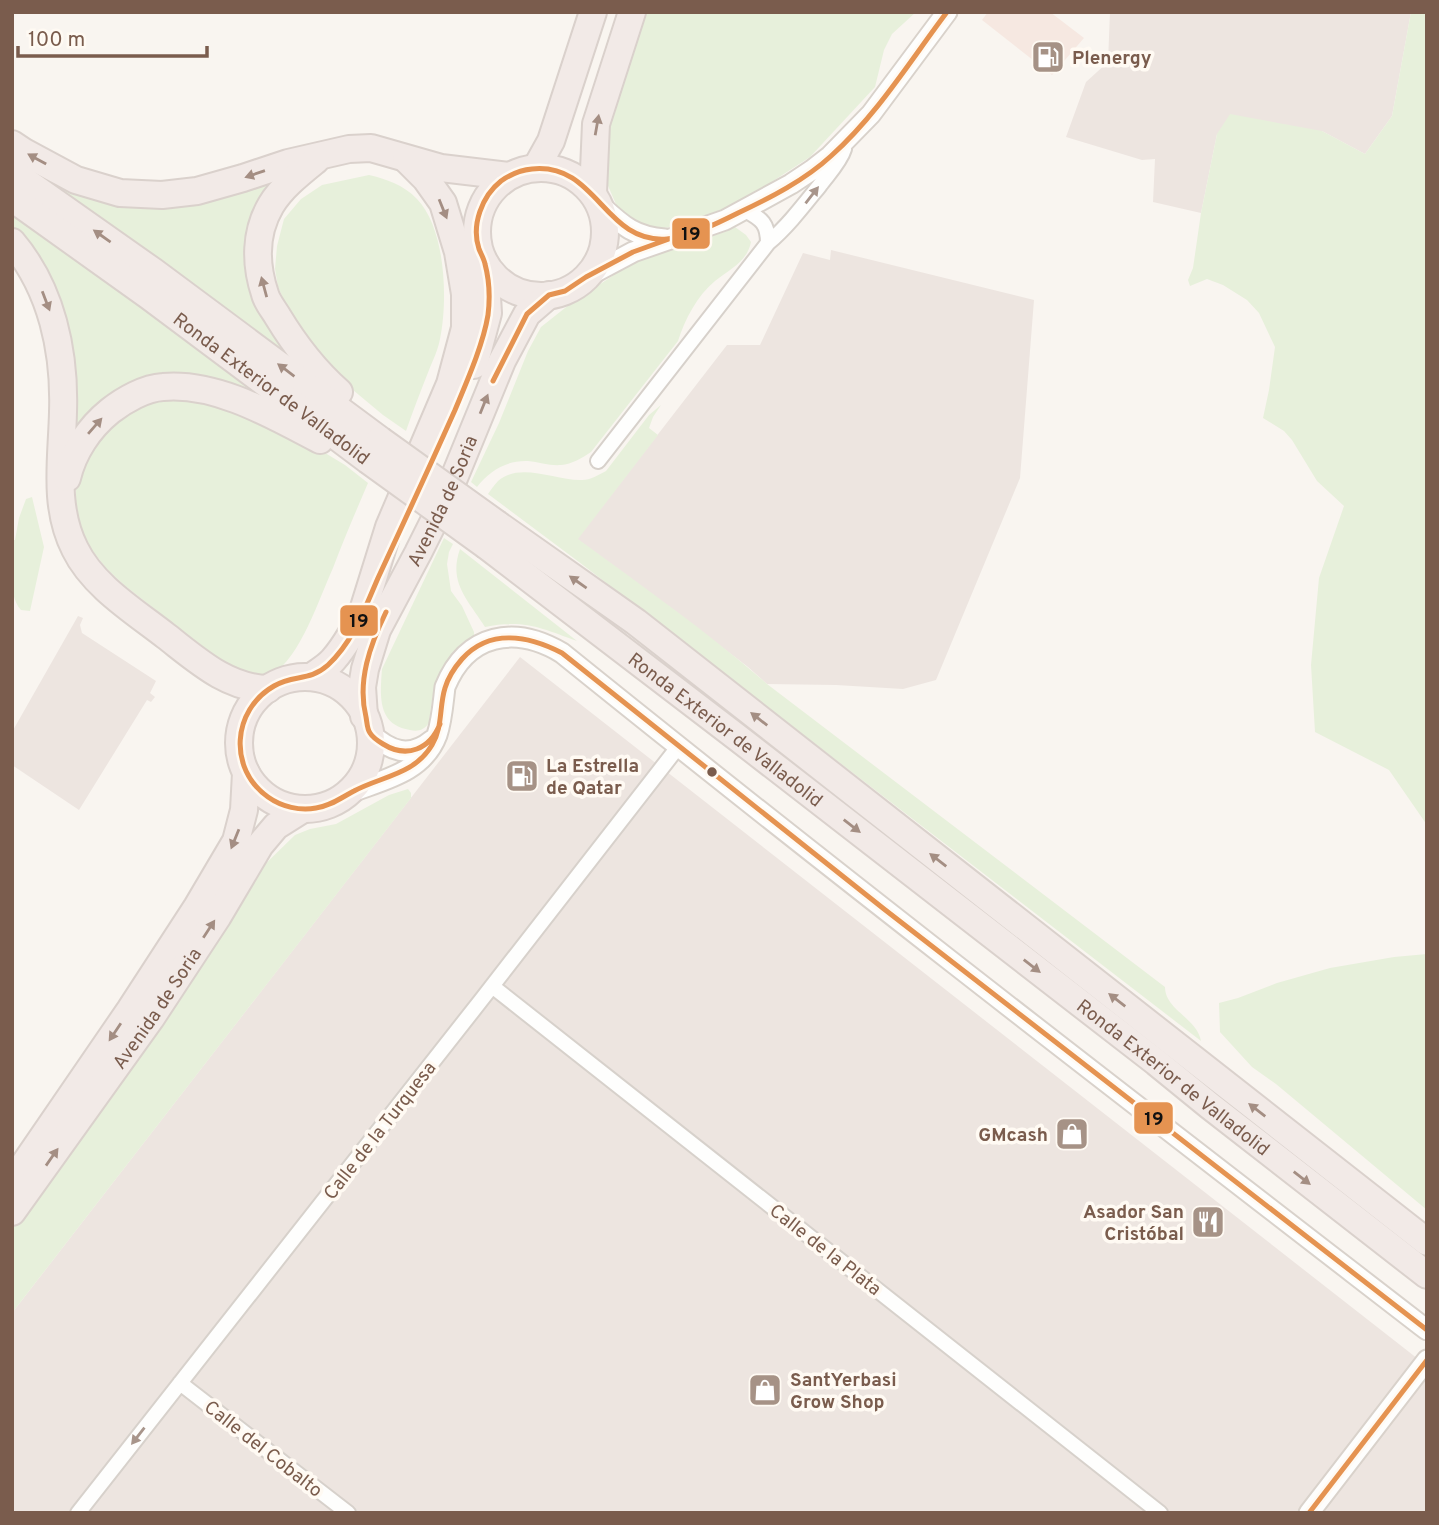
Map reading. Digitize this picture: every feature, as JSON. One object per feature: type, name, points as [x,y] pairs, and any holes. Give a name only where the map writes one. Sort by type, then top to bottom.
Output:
[{"type":"highway","points":[[536,167],[551,141],[593,12]]},
{"type":"highway","points":[[596,198],[583,183],[569,174],[552,169],[536,167],[509,176],[492,190],[480,210],[478,246],[485,264],[512,289],[549,295],[565,291],[586,277],[595,265],[604,239],[603,217],[596,198],[596,124],[632,12]]},
{"type":"highway","points":[[12,144],[76,180],[120,193],[162,195],[197,191],[288,163],[349,149],[371,148],[441,168],[509,176]]},
{"type":"highway","points":[[360,617],[389,527],[450,384],[465,328],[465,294],[458,252],[443,203],[426,179],[402,156]]},
{"type":"highway","points":[[63,511],[68,471],[88,434],[101,418],[120,403],[161,387],[205,389],[266,411],[346,455],[374,450],[366,417],[311,365],[265,296],[258,263],[259,233],[271,205],[293,179],[321,157]]},
{"type":"highway","points":[[441,168],[480,210]]},
{"type":"highway","name":"Ronda Exterior de Valladolid","points":[[12,172],[153,272],[374,450]]},
{"type":"highway","name":"Ronda Exterior de Valladolid","points":[[12,198],[492,535],[636,622],[1163,1052],[1210,1106],[1427,1275]]},
{"type":"highway","points":[[12,242],[44,292],[61,353],[63,410],[60,480],[63,511],[72,542],[85,566],[104,587],[203,664],[242,686],[268,689]]},
{"type":"highway","name":"Avenida de Soria","points":[[311,677],[333,660],[360,617],[423,485],[474,365],[488,313],[485,264]]},
{"type":"highway","name":"Avenida de Soria","points":[[367,724],[362,687],[377,630],[447,495],[502,361],[527,314],[549,295]]},
{"type":"highway","points":[[203,664],[222,689],[240,736]]},
{"type":"highway","points":[[311,677],[327,681],[343,690],[355,701],[367,724],[371,749],[366,769],[359,781],[349,793],[318,808],[303,809],[274,801],[260,791],[246,773],[240,755],[240,736],[251,706],[268,689],[296,678],[311,677]]},
{"type":"highway","name":"Avenida de Soria","points":[[12,1182],[130,1010],[236,841],[244,810],[246,773]]},
{"type":"highway","name":"Avenida de Soria","points":[[12,1212],[24,1199],[151,1018],[218,916],[260,845],[276,827],[303,809]]},
{"type":"highway","name":"Ronda Exterior de Valladolid","points":[[1163,1052],[1224,1084],[1427,1242]]},
{"type":"street","points":[[586,277],[633,252],[745,210],[813,170],[871,114],[947,12]]},
{"type":"street","points":[[598,461],[768,243],[786,228],[834,167],[843,153],[845,141]]},
{"type":"street","points":[[596,198],[621,225],[651,238],[666,239]]},
{"type":"street","points":[[745,210],[767,227],[768,243]]},
{"type":"street","points":[[349,793],[397,776],[416,764],[431,748],[437,734],[446,687],[453,669],[467,653],[497,639],[517,637],[538,641],[562,653],[1175,1136],[1427,1330]]},
{"type":"street","points":[[367,724],[384,745],[394,750],[415,750],[437,734]]},
{"type":"street","name":"Calle de la Turquesa","points":[[78,1513],[678,747]]},
{"type":"street","name":"Calle de la Plata","points":[[492,986],[1160,1513]]},
{"type":"street","points":[[1309,1513],[1427,1360]]},
{"type":"street","name":"Calle del Cobalto","points":[[180,1383],[348,1513]]},
{"type":"shaded area","name":"Plenergy","points":[[988,12],[1050,12],[1084,38],[1052,75],[982,20]]},
{"type":"shaded area","points":[[1110,12],[1411,12],[1392,116],[1365,154],[1322,131],[1217,134],[1201,213],[1153,202],[1155,159],[1142,160],[1066,137],[1086,82],[1108,62]]},
{"type":"shaded area","points":[[831,250],[1034,300],[1020,478],[936,680],[903,689],[767,684],[577,539],[727,345],[760,345],[803,253],[830,260]]},
{"type":"shaded area","points":[[78,616],[83,618],[80,625],[82,633],[156,681],[150,693],[155,697],[151,702],[147,700],[79,810],[12,765],[12,732]]},
{"type":"shaded area","points":[[520,657],[1427,1366],[1427,1513],[12,1513],[12,1313]]},
{"type":"green space","points":[[645,12],[916,12],[892,34],[884,50],[875,87],[810,157],[723,209],[675,227],[660,228],[632,223],[618,209],[606,181],[604,166],[609,124]]},
{"type":"green space","points":[[1411,12],[1427,12],[1427,825],[1389,770],[1315,732],[1311,665],[1319,578],[1344,506],[1317,481],[1284,431],[1263,418],[1275,347],[1259,313],[1247,300],[1223,285],[1207,279],[1190,286],[1188,280],[1193,268],[1217,134],[1230,114],[1322,131],[1365,154],[1392,116]]},
{"type":"green space","points":[[283,169],[249,242],[312,373],[30,170],[104,197]]},
{"type":"green space","points":[[369,175],[394,183],[417,199],[434,228],[442,266],[444,305],[439,343],[406,431],[335,375],[304,338],[278,287],[275,269],[277,246],[284,219],[301,199],[322,185]]},
{"type":"green space","points":[[12,213],[283,414],[185,379],[76,439],[70,412],[12,232]]},
{"type":"green space","points":[[735,227],[751,242],[746,255],[715,281],[697,301],[678,341],[591,452],[561,465],[513,462],[493,471],[477,487],[471,482],[541,327],[626,267]]},
{"type":"green space","points":[[163,397],[210,401],[297,436],[345,465],[368,483],[308,626],[292,655],[272,674],[253,675],[221,661],[124,585],[88,545],[78,521],[76,489],[79,472],[96,435],[121,412]]},
{"type":"green space","points":[[661,405],[649,428],[658,435],[578,539],[1165,987],[1170,1002],[1194,1026],[1201,1041],[488,494],[498,481],[516,473],[538,473],[583,480],[606,471],[649,415]]},
{"type":"green space","points":[[32,497],[44,547],[30,611],[21,610],[17,604],[12,587],[11,567],[12,540],[15,540],[26,499]]},
{"type":"green space","points":[[444,538],[453,544],[447,564],[451,591],[462,606],[474,636],[445,664],[436,683],[429,723],[423,729],[413,731],[399,727],[386,716],[381,699],[382,669]]},
{"type":"green space","points":[[460,549],[577,641],[522,624],[485,627],[458,582],[456,572]]},
{"type":"green space","points":[[408,789],[411,798],[12,1313],[12,1230],[49,1181],[253,876],[295,835],[336,824],[389,795]]},
{"type":"green space","points":[[1427,954],[1427,1210],[1252,1067],[1220,1032],[1219,1003],[1330,968]]},
{"type":"transit line","name":"19","points":[[947,12],[878,105],[831,156],[787,188],[704,229],[667,239],[646,237],[628,229],[587,189],[554,170],[520,171],[494,187],[480,212],[476,230],[487,276],[489,296],[486,327],[455,410],[363,613],[345,646],[321,670],[281,682],[260,697],[250,710],[243,724],[240,740],[246,771],[255,785],[279,803],[304,809],[327,805],[407,769],[425,755],[438,731],[448,680],[459,662],[473,649],[497,639],[510,638],[536,642],[562,653],[884,909],[1427,1330]]},
{"type":"transit line","name":"19","points":[[493,381],[527,314],[549,295],[565,291],[633,252],[680,235]]},
{"type":"transit line","name":"19","points":[[386,612],[370,650],[364,677],[364,704],[369,731],[383,744],[409,751],[430,740],[440,724]]},
{"type":"transit line","name":"19","points":[[1309,1513],[1427,1360]]},
{"type":"place","name":"Plenergy","points":[[1048,57]]},
{"type":"place","name":"La Estrella de Qatar","points":[[522,776]]},
{"type":"place","name":"GMcash","points":[[1072,1134]]},
{"type":"place","name":"Asador San Cristóbal","points":[[1208,1222]]},
{"type":"place","name":"SantYerbasi Grow Shop","points":[[765,1390]]}]
